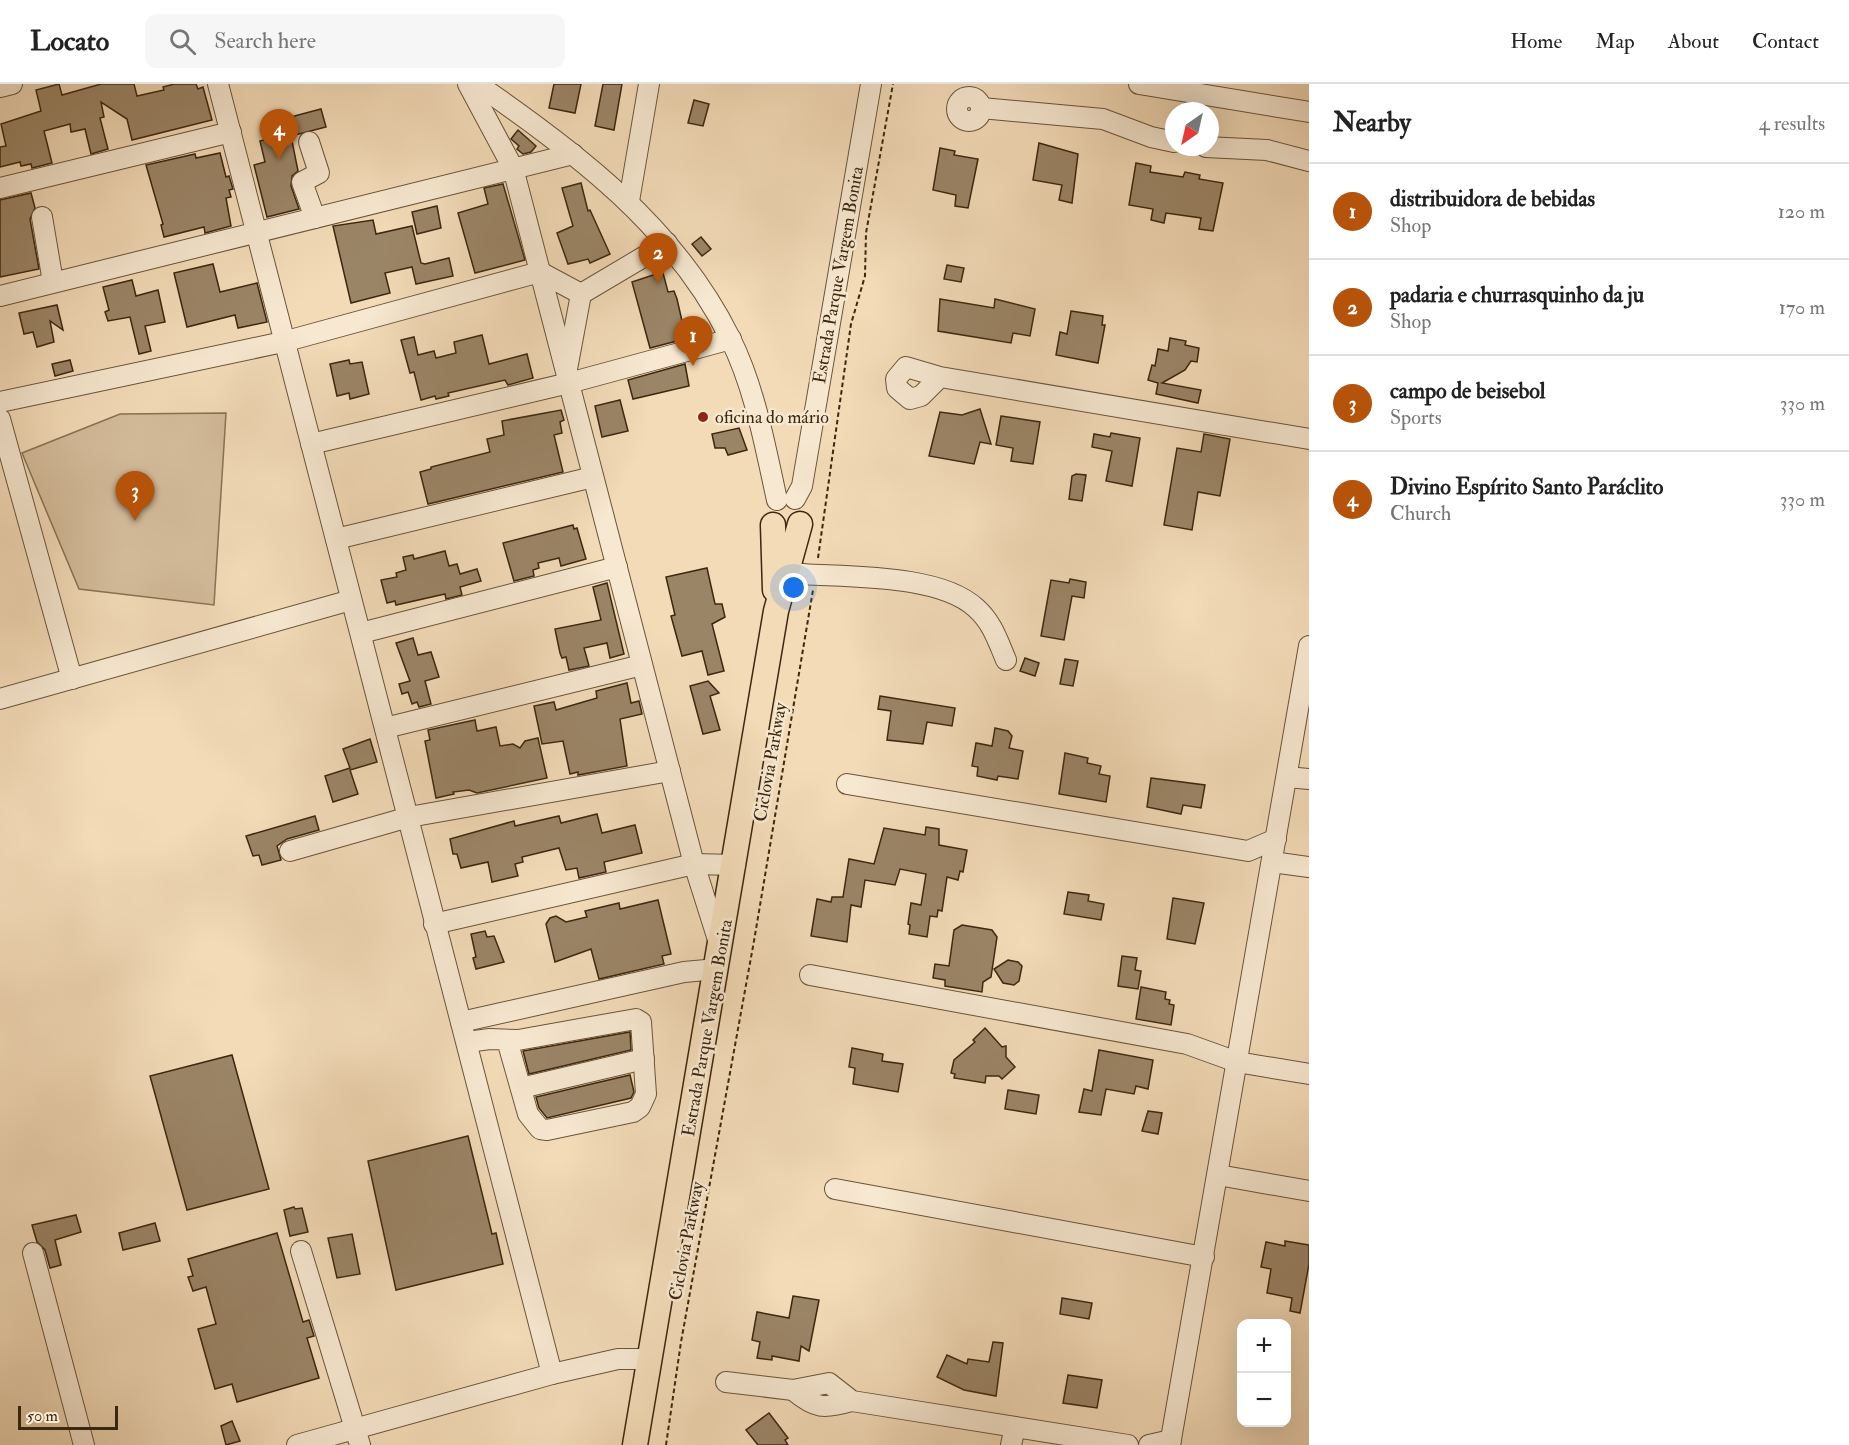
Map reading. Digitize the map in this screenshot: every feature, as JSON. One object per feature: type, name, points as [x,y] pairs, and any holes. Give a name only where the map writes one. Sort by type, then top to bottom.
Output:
[{"type":"main road","name":"Estrada Parque Vargem Bonita","points":[[635,1445],[648,1359],[735,865],[776,611],[800,524]]},
{"type":"main road","name":"Estrada Parque Vargem Bonita","points":[[773,525],[776,611]]},
{"type":"street","points":[[0,87],[12,84]]},
{"type":"street","points":[[218,84],[552,1374]]},
{"type":"street","points":[[461,1022],[684,972],[719,959],[513,168],[468,84]]},
{"type":"street","points":[[477,84],[496,90],[573,154],[629,201],[667,243],[704,295],[731,339],[786,499],[802,508],[800,524],[785,531],[773,525],[770,511],[786,499]]},
{"type":"street","points":[[629,201],[649,84]]},
{"type":"street","name":"Estrada Parque Vargem Bonita","points":[[786,499],[802,486],[871,84]]},
{"type":"street","points":[[1139,84],[1309,112]]},
{"type":"street","points":[[981,108],[1103,119],[1165,140]]},
{"type":"street","points":[[0,188],[231,132]]},
{"type":"street","points":[[309,142],[319,173],[302,182],[315,218]]},
{"type":"street","points":[[1219,148],[1267,150],[1309,161]]},
{"type":"street","points":[[0,296],[573,154]]},
{"type":"street","points":[[42,217],[53,282]]},
{"type":"street","points":[[581,294],[667,243]]},
{"type":"street","points":[[0,402],[283,342],[540,272],[581,294]]},
{"type":"street","points":[[567,377],[581,294]]},
{"type":"street","points":[[311,444],[567,377],[731,339]]},
{"type":"street","points":[[940,377],[1309,439]]},
{"type":"street","points":[[0,419],[72,679]]},
{"type":"street","points":[[336,539],[593,477]]},
{"type":"street","points":[[361,633],[617,567]]},
{"type":"street","points":[[788,573],[815,576],[882,577],[955,594],[971,604],[984,617],[993,630],[1006,660]]},
{"type":"street","points":[[0,699],[351,600]]},
{"type":"street","points":[[1149,1445],[1171,1443],[1275,839],[1287,777],[1303,718],[1309,646]]},
{"type":"street","points":[[385,728],[642,664]]},
{"type":"street","points":[[290,851],[409,817],[670,771]]},
{"type":"street","points":[[1287,777],[1309,778]]},
{"type":"street","points":[[847,784],[1248,851],[1270,869],[1309,867]]},
{"type":"street","points":[[1248,851],[1275,839]]},
{"type":"street","points":[[434,924],[694,864],[735,865]]},
{"type":"street","points":[[810,975],[1187,1044],[1238,1062],[1309,1074]]},
{"type":"street","points":[[466,1042],[507,1040],[636,1019],[641,1022],[646,1094],[640,1107],[633,1112],[547,1130],[540,1129],[528,1114],[507,1040]]},
{"type":"street","points":[[521,1088],[644,1059]]},
{"type":"street","points":[[1218,1175],[1309,1191]]},
{"type":"street","points":[[835,1189],[1204,1257]]},
{"type":"street","points":[[301,1251],[357,1437]]},
{"type":"street","points":[[33,1253],[84,1445]]},
{"type":"street","points":[[297,1445],[357,1437],[552,1374],[618,1359],[648,1359]]},
{"type":"street","points":[[726,1382],[793,1390],[829,1383],[852,1401],[1013,1436],[1128,1445]]},
{"type":"path","name":"Ciclovia Parkway","points":[[666,1445],[681,1342],[752,952],[815,576],[850,324],[865,276],[866,233],[893,84]]},
{"type":"shaded area","points":[[226,413],[214,605],[79,589],[22,453],[120,414]]},
{"type":"building","points":[[59,84],[62,95],[101,84],[134,84],[137,96],[164,90],[163,87],[174,84],[196,84],[198,89],[203,87],[212,120],[132,140],[127,119],[101,102],[104,117],[100,118],[108,149],[91,154],[85,129],[71,132],[70,124],[44,131],[52,163],[32,168],[31,164],[21,166],[20,162],[0,167],[0,147],[6,146],[1,124],[41,111],[36,90]]},
{"type":"building","points":[[554,84],[581,84],[575,113],[549,108]]},
{"type":"building","points":[[603,84],[622,84],[614,130],[595,126]]},
{"type":"building","points":[[694,100],[709,104],[703,126],[688,123]]},
{"type":"building","points":[[321,109],[326,127],[291,136],[298,171],[292,176],[291,186],[299,209],[267,217],[254,165],[265,162],[260,141],[287,134],[283,119]]},
{"type":"building","points":[[518,130],[536,146],[531,152],[523,154],[517,149],[519,146],[511,139]]},
{"type":"building","points":[[1039,143],[1078,154],[1072,203],[1059,200],[1062,185],[1033,180]]},
{"type":"building","points":[[940,148],[955,151],[954,155],[978,159],[968,208],[955,206],[956,195],[933,190]]},
{"type":"building","points":[[220,153],[226,177],[229,176],[233,189],[229,190],[231,197],[226,198],[231,226],[205,233],[204,227],[164,237],[161,225],[163,224],[146,165],[195,154],[196,158]]},
{"type":"building","points":[[1136,163],[1151,166],[1150,172],[1183,177],[1185,172],[1200,175],[1199,179],[1223,183],[1213,231],[1199,229],[1201,218],[1166,213],[1164,223],[1151,220],[1153,209],[1129,205]]},
{"type":"building","points":[[581,183],[588,211],[590,210],[610,254],[590,263],[588,259],[568,264],[557,233],[573,226],[562,188]]},
{"type":"building","points":[[503,184],[525,260],[475,273],[458,213],[488,204],[484,188]]},
{"type":"building","points":[[31,193],[35,208],[30,219],[39,269],[0,277],[0,200]]},
{"type":"building","points":[[437,206],[441,228],[417,234],[412,212]]},
{"type":"building","points":[[373,220],[376,234],[412,226],[421,263],[449,258],[453,276],[416,284],[412,267],[385,273],[390,293],[351,303],[333,226]]},
{"type":"building","points":[[701,237],[711,249],[702,256],[692,244]]},
{"type":"building","points":[[213,264],[220,292],[257,283],[267,322],[238,328],[235,315],[187,327],[174,273]]},
{"type":"building","points":[[947,265],[964,268],[961,282],[944,279]]},
{"type":"building","points":[[663,273],[668,292],[674,291],[685,334],[676,336],[677,341],[650,348],[632,282]]},
{"type":"building","points":[[132,280],[136,296],[158,290],[165,322],[145,326],[151,351],[139,354],[130,317],[108,321],[105,312],[109,310],[103,287]]},
{"type":"building","points":[[940,299],[994,308],[995,299],[1035,309],[1030,336],[1013,333],[1011,343],[938,331]]},
{"type":"building","points":[[57,305],[63,330],[50,321],[54,342],[37,347],[33,332],[24,334],[19,313]]},
{"type":"building","points":[[1071,311],[1103,316],[1102,325],[1105,325],[1098,363],[1056,355],[1060,332],[1067,334]]},
{"type":"building","points":[[482,335],[489,364],[527,354],[533,378],[508,385],[505,380],[448,393],[449,396],[436,399],[435,396],[421,400],[414,372],[410,373],[401,340],[414,337],[418,355],[434,351],[436,358],[456,353],[454,342]]},
{"type":"building","points":[[1170,338],[1186,341],[1185,345],[1199,348],[1197,362],[1191,361],[1185,370],[1162,383],[1201,390],[1198,403],[1156,394],[1158,383],[1148,380],[1152,365],[1155,366],[1158,349],[1168,351]]},
{"type":"building","points":[[70,360],[73,371],[55,376],[52,364]]},
{"type":"building","points":[[349,360],[350,364],[362,362],[369,394],[350,399],[349,393],[337,396],[330,364]]},
{"type":"building","points":[[685,364],[689,386],[633,399],[628,380]]},
{"type":"building","points":[[620,400],[628,431],[602,437],[595,406]]},
{"type":"building","points":[[980,409],[991,444],[980,442],[974,464],[929,456],[940,412],[962,415]]},
{"type":"building","points":[[561,410],[564,420],[560,422],[562,433],[554,435],[563,472],[428,504],[420,472],[490,452],[487,439],[504,435],[502,421]]},
{"type":"building","points":[[1001,416],[1040,422],[1033,464],[1011,461],[1013,448],[996,445]]},
{"type":"building","points":[[739,428],[747,450],[728,455],[725,448],[715,448],[712,434]]},
{"type":"building","points":[[1111,433],[1140,438],[1132,486],[1106,481],[1112,451],[1092,447],[1094,434],[1110,437]]},
{"type":"building","points":[[1204,434],[1230,439],[1220,496],[1198,492],[1192,530],[1164,525],[1177,448],[1201,452]]},
{"type":"building","points":[[1086,475],[1082,501],[1069,499],[1072,476]]},
{"type":"building","points":[[573,525],[574,529],[577,528],[586,559],[561,566],[559,558],[538,563],[539,568],[533,570],[534,576],[514,581],[503,543]]},
{"type":"building","points":[[445,551],[449,566],[457,564],[460,574],[477,569],[481,581],[460,587],[462,595],[446,599],[445,594],[396,605],[395,601],[387,603],[381,580],[397,577],[396,573],[406,570],[403,557],[413,555],[414,559]]},
{"type":"building","points":[[707,568],[715,604],[722,604],[725,617],[712,624],[724,671],[708,675],[702,651],[682,656],[671,616],[675,615],[666,577]]},
{"type":"building","points":[[1070,579],[1086,582],[1084,598],[1072,596],[1064,640],[1041,636],[1051,580],[1069,583]]},
{"type":"building","points":[[607,583],[624,654],[610,658],[607,643],[584,648],[589,666],[569,670],[566,657],[562,658],[560,653],[555,629],[601,620],[593,587]]},
{"type":"building","points":[[413,638],[418,655],[431,652],[439,677],[425,681],[431,704],[419,707],[417,702],[412,704],[408,692],[402,694],[399,684],[410,681],[396,643]]},
{"type":"building","points":[[1025,658],[1039,663],[1035,676],[1020,671]]},
{"type":"building","points":[[1065,659],[1078,661],[1073,686],[1060,684]]},
{"type":"building","points":[[708,681],[719,693],[710,696],[720,730],[703,734],[690,686]]},
{"type":"building","points":[[627,683],[631,703],[639,701],[642,714],[620,719],[627,766],[578,775],[578,772],[570,774],[563,741],[542,744],[534,706],[554,702],[556,710],[597,698],[596,691]]},
{"type":"building","points":[[880,696],[955,708],[952,726],[927,722],[923,744],[887,740],[891,711],[878,709]]},
{"type":"building","points":[[475,720],[477,731],[496,727],[500,746],[513,744],[520,748],[525,741],[538,738],[547,778],[477,793],[469,790],[453,792],[454,794],[436,798],[425,741],[430,740],[428,730]]},
{"type":"building","points":[[995,728],[1008,731],[1012,736],[1009,748],[1023,751],[1018,779],[998,776],[997,780],[977,776],[978,767],[972,766],[976,743],[992,746]]},
{"type":"building","points":[[370,739],[377,762],[350,770],[358,794],[333,802],[325,776],[350,768],[343,749]]},
{"type":"building","points":[[1065,753],[1088,758],[1087,763],[1101,766],[1099,774],[1110,776],[1106,802],[1059,794]]},
{"type":"building","points":[[1151,778],[1205,785],[1201,808],[1183,805],[1181,814],[1147,807]]},
{"type":"building","points":[[597,814],[602,833],[635,825],[642,853],[604,862],[606,872],[579,878],[577,868],[566,870],[559,848],[522,857],[523,862],[515,864],[518,876],[492,882],[488,862],[461,868],[457,854],[453,854],[450,839],[514,821],[515,826],[559,816],[561,823]]},
{"type":"building","points":[[315,816],[319,830],[287,839],[277,846],[281,860],[262,865],[259,855],[253,856],[246,836]]},
{"type":"building","points":[[926,827],[939,829],[939,845],[967,850],[963,872],[960,871],[958,880],[947,877],[942,911],[938,910],[937,917],[930,916],[927,937],[909,934],[910,925],[908,924],[911,903],[921,905],[926,874],[900,869],[895,885],[865,880],[861,907],[851,905],[847,942],[811,936],[817,899],[831,902],[832,897],[843,897],[849,859],[874,864],[884,828],[925,835]]},
{"type":"building","points":[[1068,892],[1089,895],[1088,901],[1104,904],[1101,920],[1064,914]]},
{"type":"building","points":[[1173,898],[1204,903],[1195,944],[1167,939]]},
{"type":"building","points":[[658,900],[671,954],[662,956],[664,964],[599,979],[591,949],[555,962],[546,924],[550,918],[556,916],[566,922],[587,917],[585,911],[619,903],[620,909]]},
{"type":"building","points":[[962,925],[992,930],[997,937],[991,977],[983,982],[982,992],[945,986],[945,980],[933,978],[935,964],[949,966],[954,930]]},
{"type":"building","points":[[485,931],[487,937],[494,936],[504,962],[476,969],[471,934]]},
{"type":"building","points":[[1122,956],[1137,958],[1135,970],[1141,971],[1138,989],[1118,986]]},
{"type":"building","points":[[1008,960],[1018,962],[1022,966],[1019,981],[1014,985],[1003,983],[994,969]]},
{"type":"building","points":[[1141,987],[1166,992],[1165,999],[1170,1000],[1169,1004],[1174,1005],[1171,1025],[1136,1019]]},
{"type":"building","points":[[985,1028],[1002,1047],[1006,1046],[1006,1057],[1015,1067],[1002,1079],[999,1076],[986,1076],[985,1083],[954,1078],[955,1074],[951,1073],[954,1060],[975,1042],[973,1040]]},
{"type":"building","points":[[630,1032],[631,1050],[529,1074],[523,1051]]},
{"type":"building","points":[[852,1048],[883,1054],[882,1061],[903,1064],[898,1092],[853,1084],[855,1068],[849,1067]]},
{"type":"building","points":[[1099,1050],[1153,1060],[1148,1089],[1136,1086],[1134,1094],[1106,1089],[1101,1115],[1079,1112],[1084,1089],[1092,1091]]},
{"type":"building","points":[[232,1055],[269,1189],[187,1210],[150,1076]]},
{"type":"building","points":[[630,1075],[634,1092],[631,1098],[547,1118],[539,1108],[536,1097]]},
{"type":"building","points":[[1008,1090],[1039,1095],[1036,1114],[1005,1109]]},
{"type":"building","points":[[1148,1111],[1162,1113],[1158,1134],[1142,1131]]},
{"type":"building","points":[[468,1136],[492,1234],[496,1233],[503,1264],[396,1290],[368,1161]]},
{"type":"building","points":[[294,1207],[295,1209],[302,1208],[308,1232],[290,1236],[284,1210]]},
{"type":"building","points":[[76,1215],[81,1232],[55,1240],[61,1265],[50,1268],[45,1250],[37,1242],[32,1225]]},
{"type":"building","points":[[155,1223],[160,1241],[123,1250],[119,1233]]},
{"type":"building","points":[[277,1233],[303,1322],[309,1320],[314,1336],[307,1338],[319,1378],[237,1402],[232,1384],[215,1389],[198,1329],[216,1324],[206,1287],[193,1291],[188,1277],[193,1276],[188,1259]]},
{"type":"building","points":[[352,1234],[360,1274],[337,1278],[328,1238]]},
{"type":"building","points":[[1285,1241],[1309,1245],[1309,1264],[1300,1313],[1290,1311],[1292,1298],[1267,1293],[1271,1269],[1261,1267],[1266,1242],[1285,1246]]},
{"type":"building","points":[[793,1296],[819,1300],[809,1351],[801,1346],[799,1361],[772,1356],[772,1360],[757,1358],[760,1342],[752,1340],[757,1312],[789,1318]]},
{"type":"building","points":[[1062,1298],[1092,1303],[1089,1319],[1060,1314]]},
{"type":"building","points":[[993,1342],[1003,1343],[996,1396],[964,1390],[937,1377],[947,1355],[967,1364],[968,1359],[989,1362]]},
{"type":"building","points":[[1068,1375],[1102,1380],[1097,1408],[1063,1403]]},
{"type":"building","points":[[769,1413],[788,1438],[785,1440],[788,1445],[758,1445],[746,1430]]},
{"type":"building","points":[[232,1421],[240,1441],[226,1445],[221,1426]]},
{"type":"place","name":"Divino Espírito Santo Paráclito","points":[[279,159]]},
{"type":"place","name":"padaria e churrasquinho da ju","points":[[658,283]]},
{"type":"place","name":"distribuidora de bebidas","points":[[693,366]]},
{"type":"place","name":"oficina do mário","points":[[703,417]]},
{"type":"place","name":"campo de beisebol","points":[[135,521]]}]
